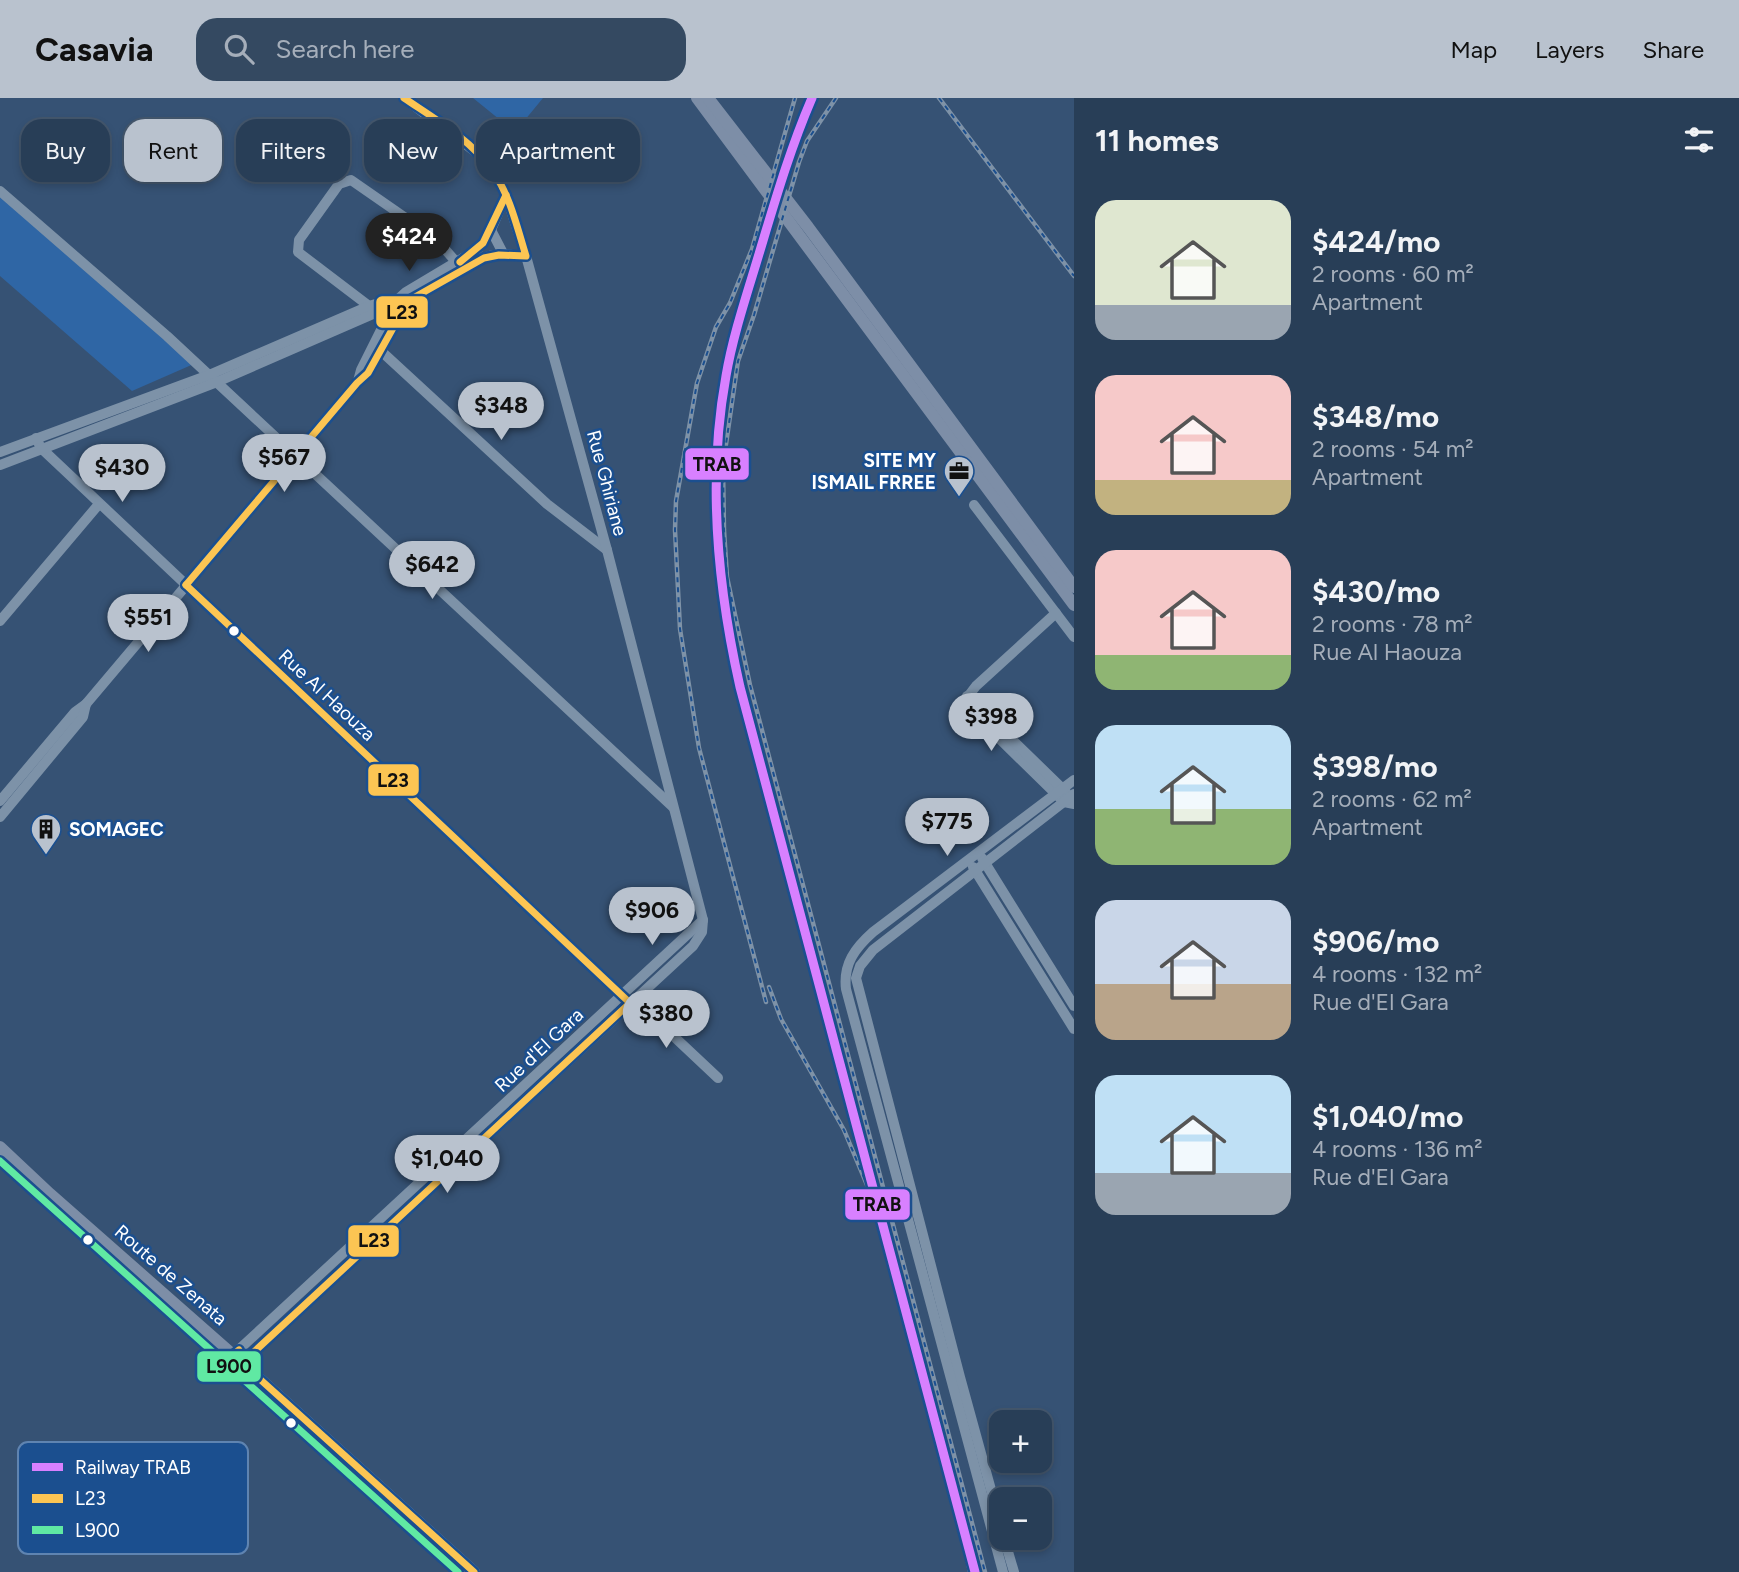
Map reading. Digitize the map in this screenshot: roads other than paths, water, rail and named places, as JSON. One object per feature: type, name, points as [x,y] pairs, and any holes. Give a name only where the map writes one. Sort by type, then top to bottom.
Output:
[{"type":"main road","points":[[697,98],[1074,605]]},
{"type":"main road","points":[[708,98],[799,216],[1074,587]]},
{"type":"main road","name":"Route de Zenata","points":[[0,1147],[474,1572]]},
{"type":"street","name":"Rue Ghiriane","points":[[404,98],[477,153],[492,169],[506,195],[527,256],[704,920]]},
{"type":"street","points":[[369,306],[296,248],[339,184],[351,180],[436,239],[457,264]]},
{"type":"street","points":[[0,191],[167,335],[674,808]]},
{"type":"street","points":[[357,383],[361,370],[406,292],[457,264],[478,249],[491,230],[506,195]]},
{"type":"street","points":[[491,230],[504,255]]},
{"type":"street","points":[[0,452],[38,443],[398,306],[484,258],[527,256]]},
{"type":"street","points":[[213,378],[369,306],[386,300],[398,306]]},
{"type":"street","points":[[0,801],[368,373],[381,351],[398,306]]},
{"type":"street","points":[[381,351],[547,504],[607,550]]},
{"type":"street","points":[[0,465],[38,443]]},
{"type":"street","name":"Rue Al Haouza","points":[[38,443],[323,716],[718,1078]]},
{"type":"street","points":[[0,621],[99,504]]},
{"type":"street","points":[[974,505],[1074,637]]},
{"type":"street","points":[[1056,613],[967,696],[1068,797]]},
{"type":"street","points":[[0,817],[83,716],[86,704]]},
{"type":"street","points":[[991,1487],[856,986],[858,971],[865,959],[880,944],[1068,797],[1074,780]]},
{"type":"street","points":[[1003,1572],[846,989],[846,970],[855,951],[873,932],[1004,835],[1068,797]]},
{"type":"street","points":[[1004,835],[1010,844]]},
{"type":"street","points":[[978,853],[1074,1006]]},
{"type":"street","points":[[969,860],[1074,1029]]},
{"type":"street","name":"Rue d'El Gara","points":[[238,1359],[368,1248],[629,999],[704,920]]},
{"type":"street","points":[[855,951],[865,959]]},
{"type":"street","name":"Rue d'El Gara","points":[[238,1359],[359,1240],[629,999]]},
{"type":"street","points":[[359,1240],[368,1248]]},
{"type":"street","points":[[1008,1550],[1014,1572]]},
{"type":"railway","points":[[766,1002],[699,748],[680,629],[675,530],[676,501],[697,383],[716,327],[730,303],[752,249],[795,98]]},
{"type":"railway","points":[[795,148],[816,98]]},
{"type":"railway","points":[[836,98],[807,141],[799,162],[738,361],[723,465],[727,577],[750,685],[985,1572]]},
{"type":"railway","points":[[939,98],[1074,276]]},
{"type":"railway","points":[[769,987],[781,1019],[844,1130],[867,1185]]},
{"type":"railway","points":[[954,1493],[970,1572]]},
{"type":"rail line","name":"TRAB","points":[[812,98],[777,195],[729,361],[717,454],[720,571],[740,687],[975,1572]]},
{"type":"place","name":"SITE MY ISMAIL FRREE","points":[[959,498]]},
{"type":"place","name":"SOMAGEC","points":[[46,856]]}]
